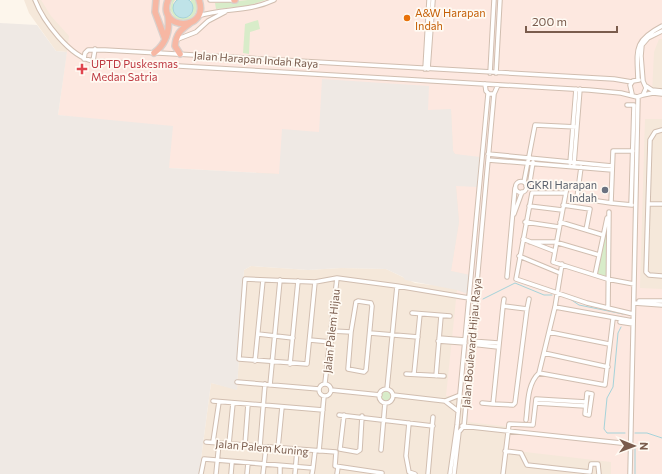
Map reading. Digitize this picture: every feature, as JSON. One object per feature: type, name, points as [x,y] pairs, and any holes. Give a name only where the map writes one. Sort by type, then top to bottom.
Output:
[{"type":"highway","points":[[156,0],[155,12],[165,39]]},
{"type":"highway","points":[[180,54],[175,44],[178,33],[198,16],[201,6],[199,0]]},
{"type":"highway","points":[[154,53],[161,47],[169,24],[167,1]]},
{"type":"highway","points":[[167,14],[174,22],[189,24]]},
{"type":"street","points":[[35,0],[48,23],[68,48],[84,59],[87,50],[94,49],[93,61]]},
{"type":"street","points":[[210,0],[235,0]]},
{"type":"street","points":[[198,16],[215,11],[254,8],[274,0]]},
{"type":"street","points":[[426,69],[429,0]]},
{"type":"street","points":[[426,69],[433,0]]},
{"type":"street","points":[[490,73],[494,0]]},
{"type":"street","points":[[496,73],[500,0]]},
{"type":"street","points":[[175,44],[178,38],[196,32],[215,16],[228,11]]},
{"type":"street","points":[[662,26],[645,36],[639,45],[640,80],[652,90],[662,92]]},
{"type":"street","points":[[640,80],[642,45],[651,36],[662,30]]},
{"type":"street","name":"Jalan Harapan Indah Raya","points":[[94,49],[624,80],[632,82]]},
{"type":"street","name":"Jalan Harapan Indah Raya","points":[[84,59],[93,61],[578,89],[632,94]]},
{"type":"street","points":[[621,93],[626,91],[627,88],[627,83],[624,80]]},
{"type":"street","points":[[640,80],[632,82],[629,87],[632,94],[640,96],[662,92]]},
{"type":"street","points":[[485,84],[486,92],[488,94],[494,94]]},
{"type":"street","name":"Jalan Boulevard Hijau Raya","points":[[454,474],[459,432],[464,426],[488,153],[494,94],[498,85]]},
{"type":"street","points":[[630,474],[633,314],[638,302],[634,284],[640,96],[646,90],[646,85]]},
{"type":"street","points":[[572,165],[578,89]]},
{"type":"street","name":"Jalan Boulevard Hijau Raya","points":[[450,474],[462,376],[488,94]]},
{"type":"street","points":[[627,105],[634,105],[631,205]]},
{"type":"street","points":[[514,215],[522,192],[526,190],[527,160],[530,154],[535,124],[575,127]]},
{"type":"street","points":[[662,130],[655,132],[650,140],[646,272],[649,275],[662,276]]},
{"type":"street","points":[[483,151],[533,161],[612,168]]},
{"type":"street","points":[[611,203],[613,151],[638,153]]},
{"type":"street","points":[[507,277],[514,215],[515,188],[517,182],[525,184],[530,181],[533,161],[530,154]]},
{"type":"street","points":[[488,160],[527,160]]},
{"type":"street","points":[[572,165],[581,168],[612,168]]},
{"type":"street","points":[[581,168],[577,198],[637,206]]},
{"type":"street","points":[[550,269],[553,262],[555,242],[567,186]]},
{"type":"street","points":[[515,188],[518,192],[522,192]]},
{"type":"street","points":[[565,193],[533,192],[525,222],[516,279],[557,294],[633,314]]},
{"type":"street","points":[[648,204],[662,204]]},
{"type":"street","points":[[563,205],[590,209],[586,230]]},
{"type":"street","points":[[529,206],[562,210]]},
{"type":"street","points":[[608,308],[609,212]]},
{"type":"street","points":[[595,275],[607,218]]},
{"type":"street","points":[[525,222],[559,225],[603,235]]},
{"type":"street","points":[[522,239],[554,251]]},
{"type":"street","points":[[530,242],[555,242],[599,255]]},
{"type":"street","points":[[519,256],[560,273]]},
{"type":"street","points":[[472,261],[479,261]]},
{"type":"street","points":[[553,262],[608,280],[634,284]]},
{"type":"street","points":[[526,420],[531,384],[534,377],[539,373],[555,307],[562,264]]},
{"type":"street","points":[[315,282],[307,364],[255,361],[239,358],[244,280],[315,282],[337,278],[469,298]]},
{"type":"street","name":"Jalan Palem Hijau","points":[[325,383],[337,278]]},
{"type":"street","points":[[255,361],[263,280]]},
{"type":"street","points":[[270,385],[280,280]]},
{"type":"street","points":[[290,364],[298,281]]},
{"type":"street","points":[[387,389],[397,286]]},
{"type":"street","points":[[493,404],[504,299]]},
{"type":"street","points":[[482,403],[513,405],[515,403],[529,299]]},
{"type":"street","points":[[358,301],[372,304],[366,370],[364,372],[348,369],[351,332],[356,302],[358,301]]},
{"type":"street","points":[[638,302],[662,301]]},
{"type":"street","points":[[638,302],[662,305]]},
{"type":"street","points":[[503,306],[527,309]]},
{"type":"street","points":[[555,307],[633,323]]},
{"type":"street","points":[[412,313],[450,316]]},
{"type":"street","points":[[414,374],[420,314]]},
{"type":"street","points":[[436,376],[441,316]]},
{"type":"street","points":[[539,373],[605,386],[613,319]]},
{"type":"street","points":[[332,331],[351,332]]},
{"type":"street","points":[[549,332],[609,344]]},
{"type":"street","points":[[370,333],[418,337]]},
{"type":"street","points":[[258,334],[293,338]]},
{"type":"street","points":[[439,339],[465,341]]},
{"type":"street","points":[[310,340],[330,342]]},
{"type":"street","points":[[471,342],[498,345]]},
{"type":"street","points":[[544,353],[608,367]]},
{"type":"street","points":[[406,374],[444,376]]},
{"type":"street","points":[[462,376],[468,377]]},
{"type":"street","points":[[238,382],[318,389]]},
{"type":"street","points":[[318,389],[325,383],[330,385],[331,390]]},
{"type":"street","points":[[260,446],[265,384]]},
{"type":"street","points":[[318,389],[324,396]]},
{"type":"street","points":[[387,389],[393,395],[445,401],[460,395]]},
{"type":"street","points":[[380,395],[382,391],[387,389]]},
{"type":"street","points":[[331,390],[380,395]]},
{"type":"street","points":[[324,396],[328,395],[331,390]]},
{"type":"street","points":[[587,393],[592,393],[589,415],[585,414],[585,406],[587,393]]},
{"type":"street","points":[[380,395],[381,400],[385,403]]},
{"type":"street","points":[[385,403],[392,400],[393,395]]},
{"type":"street","points":[[312,474],[317,451],[324,396]]},
{"type":"street","points":[[503,474],[507,431],[510,424],[533,425],[537,398],[586,402]]},
{"type":"street","points":[[213,401],[323,410]]},
{"type":"street","points":[[445,401],[458,411]]},
{"type":"street","points":[[213,442],[219,402]]},
{"type":"street","points":[[229,444],[233,403]]},
{"type":"street","points":[[381,450],[385,403]]},
{"type":"street","points":[[536,403],[585,406]]},
{"type":"street","points":[[245,445],[248,404]]},
{"type":"street","points":[[278,448],[282,407]]},
{"type":"street","points":[[362,416],[360,450],[358,452],[341,450],[341,415],[362,416],[432,426]]},
{"type":"street","points":[[428,474],[434,417]]},
{"type":"street","points":[[409,423],[406,456],[407,472],[415,474]]},
{"type":"street","points":[[457,425],[630,444]]},
{"type":"street","name":"Jalan Palem Kuning","points":[[206,442],[336,452],[334,465],[338,467]]},
{"type":"street","points":[[216,474],[219,443]]},
{"type":"street","points":[[263,474],[266,447]]},
{"type":"street","points":[[295,474],[297,450]]},
{"type":"street","points":[[505,451],[521,453],[527,465],[590,473],[591,464],[598,464],[600,465],[599,474]]},
{"type":"street","points":[[201,474],[203,460],[296,468],[313,468]]},
{"type":"street","points":[[231,474],[232,462]]},
{"type":"street","points":[[247,474],[248,463]]},
{"type":"street","points":[[280,466],[280,474]]},
{"type":"street","points":[[337,474],[338,467],[382,474],[383,468]]},
{"type":"shaded area","points":[[24,0],[662,0],[662,474],[199,474],[211,383],[237,389],[244,270],[251,266],[308,270],[341,268],[386,269],[415,283],[432,285],[67,52],[56,51],[29,13]]},
{"type":"shaded area","points":[[41,0],[662,0],[662,39],[659,39],[654,52],[652,93],[662,93],[662,119],[645,119],[640,288],[662,289],[662,474],[611,474],[611,462],[508,450],[511,427],[468,422],[468,398],[446,396],[457,290],[468,294],[469,275],[451,271],[459,222],[456,186],[480,158],[455,154],[453,151],[451,109],[428,111],[319,132],[280,174],[169,168],[94,120],[58,115],[69,36],[51,16]]},
{"type":"shaded area","points":[[0,23],[37,25],[56,51],[67,52],[58,115],[173,126],[169,168],[279,174],[282,129],[319,132],[322,79],[429,86],[428,110],[451,109],[453,151],[455,154],[480,157],[478,187],[456,186],[459,222],[451,271],[470,275],[468,294],[457,290],[405,280],[403,277],[386,269],[341,268],[308,270],[251,266],[244,270],[237,390],[211,383],[199,474],[0,474]]},
{"type":"green space","points":[[172,0],[175,0],[173,3],[184,18],[190,16],[191,0],[195,0],[197,9],[195,14],[189,20],[176,20],[170,10]]},
{"type":"green space","points":[[266,0],[247,6],[216,9],[215,3]]},
{"type":"green space","points":[[258,20],[260,29],[250,32],[249,54],[243,53],[245,24]]},
{"type":"green space","points":[[608,221],[607,278],[597,275]]},
{"type":"green space","points":[[386,389],[391,391],[393,396],[391,401],[386,403],[381,401],[379,396],[381,391]]},
{"type":"water","points":[[183,-2],[190,1],[193,8],[190,15],[183,18],[176,15],[173,8],[176,1]]},
{"type":"waterway","points":[[483,299],[515,283],[544,295],[552,295]]},
{"type":"waterway","points":[[560,296],[565,297]]},
{"type":"waterway","points":[[570,299],[579,305],[623,314]]},
{"type":"waterway","points":[[621,327],[618,333],[613,387],[607,398],[604,429],[607,433],[625,433]]},
{"type":"waterway","points":[[635,433],[647,433],[662,438]]},
{"type":"waterway","points":[[635,449],[635,474]]},
{"type":"place","name":"A&W Harapan Indah","points":[[407,18]]},
{"type":"place","name":"UPTD Puskesmas Medan Satria","points":[[82,69]]},
{"type":"place","name":"GKRI Harapan Indah","points":[[605,190]]}]
